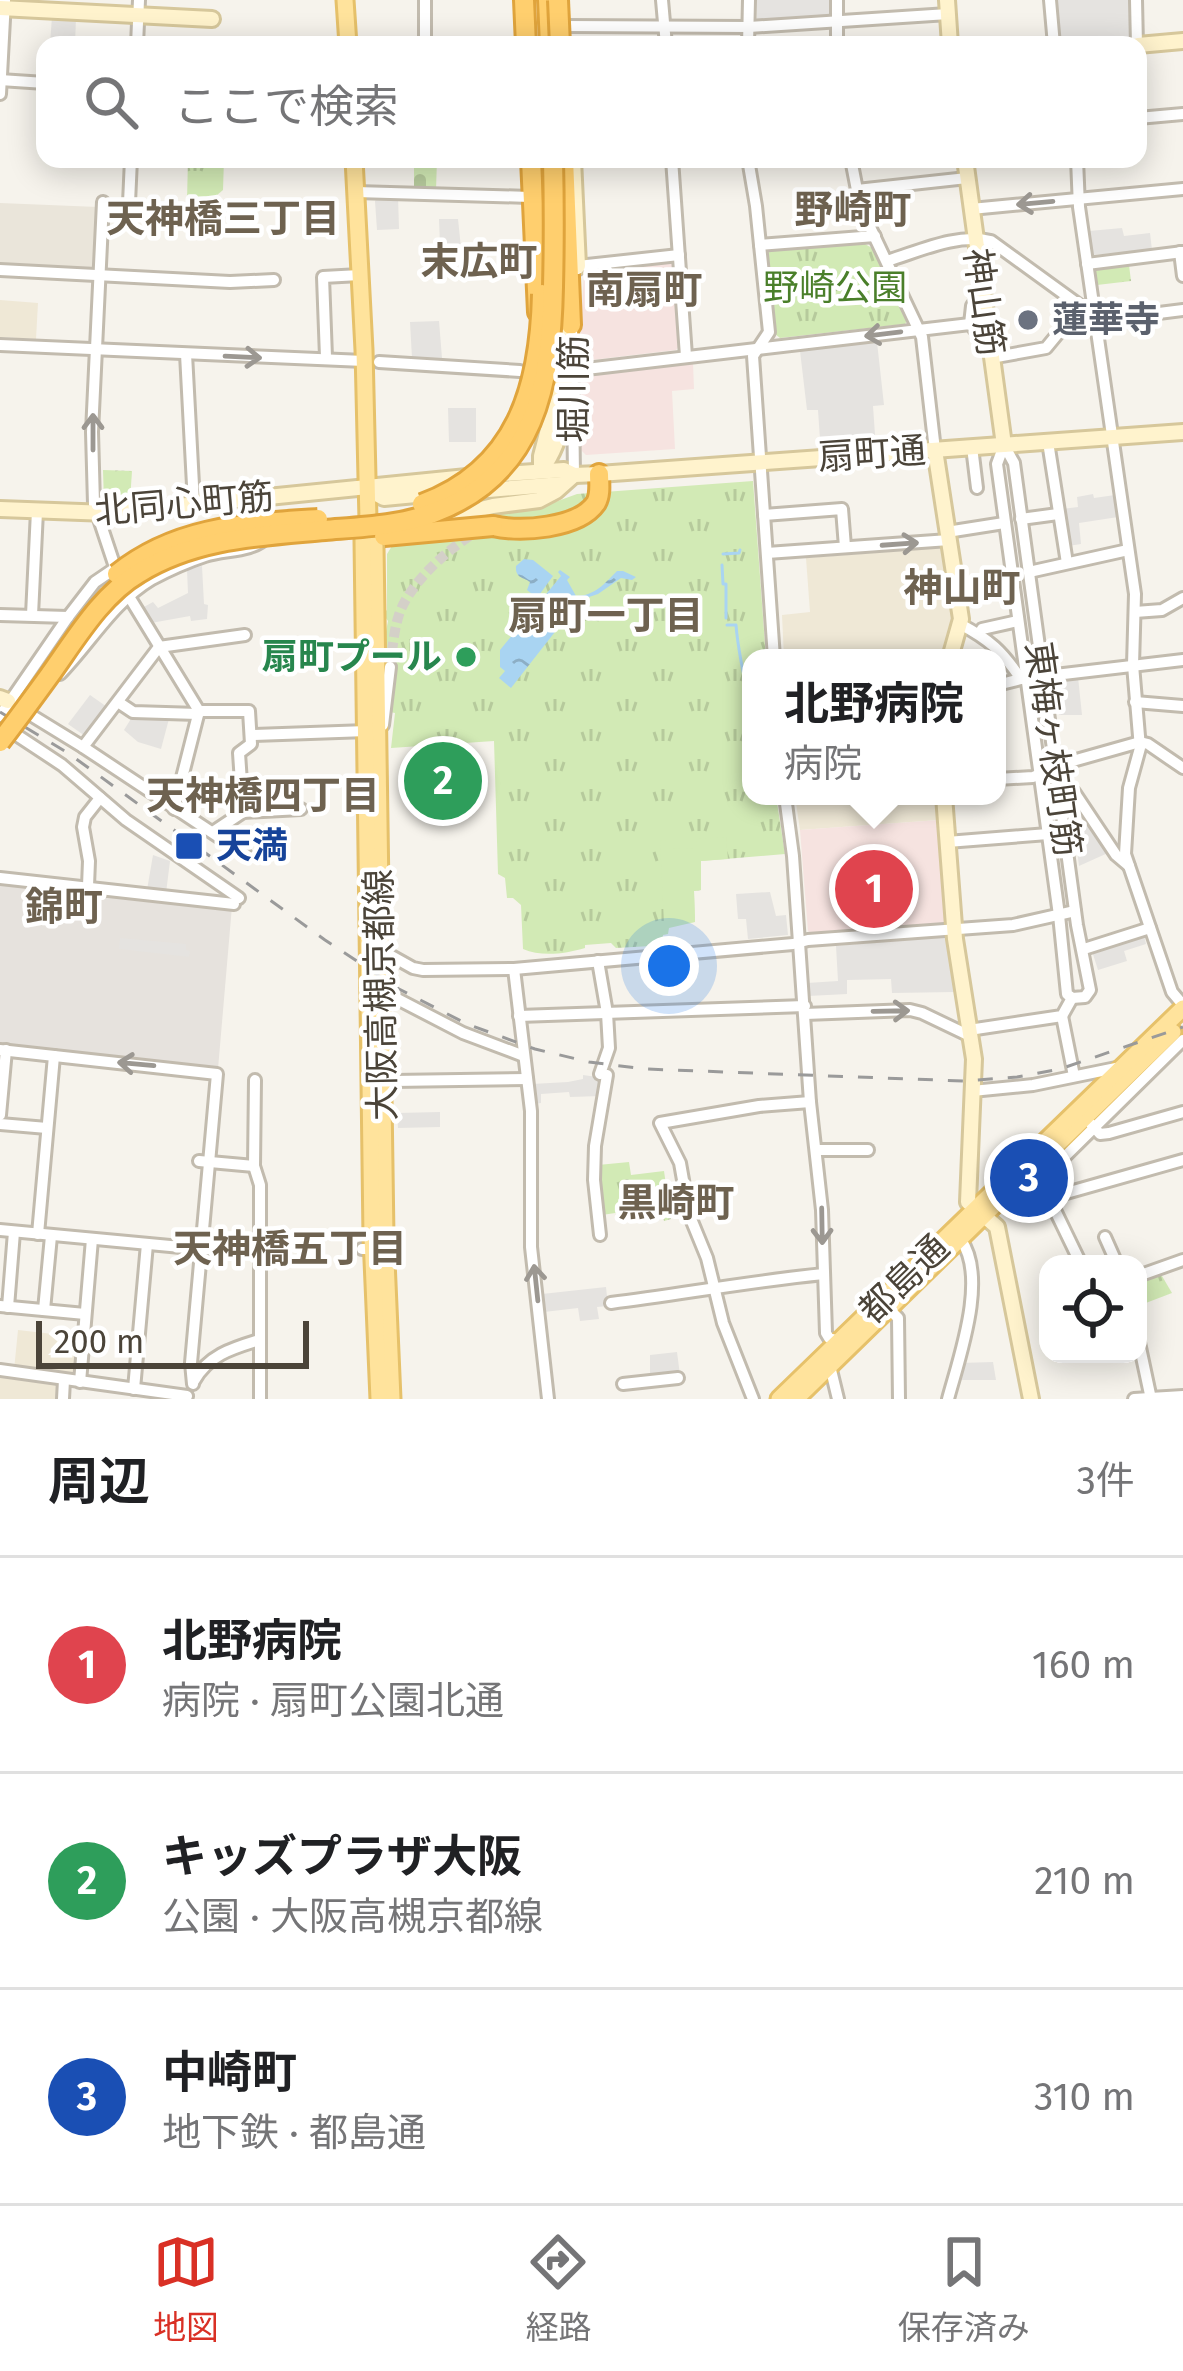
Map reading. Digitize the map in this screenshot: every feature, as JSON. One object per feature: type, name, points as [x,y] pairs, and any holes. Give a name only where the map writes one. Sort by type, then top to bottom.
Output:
[{"type":"highway","points":[[520,0],[522,36]]},
{"type":"highway","points":[[550,0],[562,36]]},
{"type":"highway","points":[[545,36],[550,0]]},
{"type":"highway","points":[[530,168],[539,323]]},
{"type":"highway","points":[[1,729],[100,590],[159,546],[220,527],[403,509],[471,478],[504,444],[525,406],[534,374],[548,168]]},
{"type":"highway","points":[[1,729],[83,629],[140,572],[183,551],[240,538],[420,517],[466,497],[507,463],[533,422],[548,367],[553,309],[548,168]]},
{"type":"highway","points":[[568,168],[571,325]]},
{"type":"highway","points":[[240,538],[305,542],[580,515],[598,497],[598,474]]},
{"type":"main road","points":[[345,0],[347,36]]},
{"type":"main road","name":"大阪高槻京都線","points":[[355,168],[368,520],[375,546],[372,731],[380,1399]]},
{"type":"main road","name":"大阪高槻京都線","points":[[368,520],[363,540],[380,991],[378,1249],[392,1399]]},
{"type":"main road","name":"都島通","points":[[779,1399],[980,1214],[1183,1006]]},
{"type":"main road","name":"都島通","points":[[796,1399],[961,1240],[980,1214],[1037,1174],[1091,1123],[1183,1021]]},
{"type":"street","points":[[424,0],[425,36]]},
{"type":"street","points":[[662,0],[665,36]]},
{"type":"street","points":[[748,36],[749,0]]},
{"type":"street","points":[[837,36],[838,0]]},
{"type":"street","points":[[1050,0],[1053,36]]},
{"type":"street","points":[[1136,0],[1137,36]]},
{"type":"street","points":[[0,94],[3,5],[138,7],[212,19]]},
{"type":"street","points":[[580,36],[664,26],[837,22],[947,7]]},
{"type":"street","points":[[1147,44],[1183,41]]},
{"type":"street","points":[[0,80],[36,82]]},
{"type":"street","points":[[1147,117],[1183,114]]},
{"type":"street","points":[[129,203],[131,168]]},
{"type":"street","name":"堀川筋","points":[[471,484],[506,422],[535,332],[529,168]]},
{"type":"street","points":[[548,168],[553,392],[541,465],[554,449],[563,414],[567,234]]},
{"type":"street","name":"堀川筋","points":[[570,168],[578,266],[571,325],[570,480]]},
{"type":"street","points":[[673,168],[686,356]]},
{"type":"street","points":[[749,168],[769,332],[753,356],[774,649]]},
{"type":"street","points":[[853,168],[875,236],[919,329],[962,619],[953,649]]},
{"type":"street","name":"神山筋","points":[[966,168],[1004,445]]},
{"type":"street","points":[[1078,168],[1135,612],[1133,665],[1140,742],[1129,788],[1126,854],[1172,992],[1183,1006]]},
{"type":"street","points":[[857,190],[967,178]]},
{"type":"street","points":[[971,209],[1183,190]]},
{"type":"street","points":[[356,192],[530,197]]},
{"type":"street","points":[[103,202],[92,432],[94,505],[120,582],[198,712],[174,808]]},
{"type":"street","points":[[760,245],[875,236]]},
{"type":"street","points":[[887,262],[975,237],[991,242],[1095,321]]},
{"type":"street","points":[[1088,264],[1181,252],[1183,276]]},
{"type":"street","points":[[578,266],[679,255]]},
{"type":"street","points":[[0,270],[230,282],[274,280]]},
{"type":"street","points":[[326,357],[323,277],[360,274]]},
{"type":"street","points":[[982,292],[972,306],[970,324],[990,352],[1046,348],[1060,332],[1095,321],[1183,310]]},
{"type":"street","points":[[0,345],[571,371],[970,324]]},
{"type":"street","points":[[186,354],[194,504]]},
{"type":"street","name":"扇町通","points":[[375,546],[394,530],[503,503],[538,500],[570,480],[598,474],[1183,432]]},
{"type":"street","points":[[1048,442],[1067,563]]},
{"type":"street","name":"東梅ヶ枝町筋","points":[[1004,445],[1014,463],[1090,990],[1085,997],[1067,994],[1061,959],[1059,915],[997,464],[1004,445]]},
{"type":"street","points":[[972,447],[977,488]]},
{"type":"street","points":[[367,489],[471,484],[564,470],[570,480]]},
{"type":"street","points":[[120,582],[126,572],[201,539],[348,527],[414,510],[471,484]]},
{"type":"street","points":[[439,519],[471,484]]},
{"type":"street","points":[[367,489],[384,498],[450,495]]},
{"type":"street","name":"北同心町筋","points":[[0,509],[98,514],[367,489]]},
{"type":"street","points":[[764,515],[842,509],[845,548]]},
{"type":"street","points":[[32,615],[37,511]]},
{"type":"street","points":[[1021,519],[1058,514]]},
{"type":"street","points":[[0,878],[237,901],[126,820],[62,765],[1,729],[10,702],[95,582],[109,578],[120,582],[218,552],[259,545],[266,540],[267,523],[262,518],[224,521],[155,542],[120,582],[87,617],[41,681],[10,702]]},
{"type":"street","points":[[767,554],[948,536],[1004,523]]},
{"type":"street","points":[[1029,572],[1128,550]]},
{"type":"street","points":[[956,587],[1012,576]]},
{"type":"street","points":[[1135,612],[1162,610],[1183,598]]},
{"type":"street","points":[[0,615],[68,617]]},
{"type":"street","points":[[979,634],[982,628],[1018,621]]},
{"type":"street","points":[[960,624],[999,649]]},
{"type":"street","points":[[83,746],[159,647],[245,635]]},
{"type":"street","points":[[1006,656],[1023,679]]},
{"type":"street","points":[[1006,683],[1183,660]]},
{"type":"street","points":[[250,736],[372,731],[384,723],[390,667]]},
{"type":"street","points":[[10,702],[246,855]]},
{"type":"street","points":[[118,702],[133,712],[249,711],[251,744],[239,753],[243,812]]},
{"type":"street","points":[[1135,702],[1183,706]]},
{"type":"street","points":[[1006,778],[1039,775],[1140,742],[1183,768]]},
{"type":"street","points":[[1059,794],[1074,792],[1116,855],[1131,869]]},
{"type":"street","points":[[88,886],[83,827],[100,798]]},
{"type":"street","points":[[786,805],[817,1150],[826,1333],[838,1341]]},
{"type":"street","points":[[945,805],[954,928],[974,1060],[967,1200],[998,1227],[1031,1399]]},
{"type":"street","points":[[213,832],[243,812],[301,809]]},
{"type":"street","points":[[1064,826],[1091,818]]},
{"type":"street","points":[[947,842],[1048,834]]},
{"type":"street","points":[[379,949],[420,970],[514,969],[1013,925],[1075,911]]},
{"type":"street","points":[[1084,949],[1150,928]]},
{"type":"street","points":[[598,961],[609,1048],[595,1146],[601,1235]]},
{"type":"street","points":[[514,969],[531,1111],[531,1247],[548,1399]]},
{"type":"street","points":[[380,991],[463,1033],[524,1056]]},
{"type":"street","points":[[1072,998],[1062,1016],[1073,1076]]},
{"type":"street","points":[[519,1016],[910,1010],[970,1033],[1062,1016]]},
{"type":"street","points":[[1183,1040],[1142,1078],[1136,1090],[1091,1123],[1100,1134],[1109,1133],[1183,1112]]},
{"type":"street","points":[[0,1115],[3,1050],[218,1074],[205,1162],[193,1384]]},
{"type":"street","points":[[44,1310],[47,1128],[54,1056]]},
{"type":"street","points":[[973,1091],[1121,1067]]},
{"type":"street","points":[[393,1081],[527,1078]]},
{"type":"street","points":[[255,1080],[260,1399]]},
{"type":"street","points":[[753,1399],[689,1214],[680,1162],[660,1123],[810,1102]]},
{"type":"street","points":[[0,1124],[47,1128]]},
{"type":"street","points":[[817,1150],[868,1150]]},
{"type":"street","points":[[998,1202],[1045,1199],[1183,1160]]},
{"type":"street","points":[[205,1162],[254,1166]]},
{"type":"street","points":[[1037,1174],[1045,1199],[1052,1202],[1077,1255]]},
{"type":"street","points":[[0,1231],[260,1251]]},
{"type":"street","points":[[14,1232],[4,1306],[85,1314]]},
{"type":"street","points":[[1105,1237],[1113,1255]]},
{"type":"street","points":[[80,1382],[92,1239]]},
{"type":"street","points":[[948,1399],[973,1305],[968,1252],[961,1240]]},
{"type":"street","points":[[134,1389],[147,1244]]},
{"type":"street","points":[[1147,1273],[1180,1261],[1172,1246]]},
{"type":"street","points":[[611,1303],[824,1274]]},
{"type":"street","points":[[890,1310],[898,1318],[899,1399]]},
{"type":"street","points":[[0,1370],[186,1398],[200,1370],[223,1351],[260,1340]]},
{"type":"street","points":[[1143,1363],[1151,1398]]},
{"type":"street","points":[[830,1366],[838,1399]]},
{"type":"street","points":[[623,1384],[678,1378]]},
{"type":"street","points":[[63,1399],[64,1380]]},
{"type":"street","points":[[1134,1399],[1183,1396]]},
{"type":"shaded area","points":[[757,0],[830,0],[829,17],[757,21]]},
{"type":"shaded area","points":[[1055,0],[1129,0],[1131,36],[1057,36]]},
{"type":"shaded area","points":[[52,16],[76,17],[75,36],[51,36]]},
{"type":"shaded area","points":[[378,197],[398,197],[399,229],[377,230]]},
{"type":"shaded area","points":[[0,203],[98,207],[95,264],[91,268],[0,265]]},
{"type":"shaded area","points":[[439,219],[458,219],[461,248],[440,245]]},
{"type":"shaded area","points":[[1122,228],[1124,236],[1150,233],[1152,250],[1092,255],[1089,231]]},
{"type":"shaded area","points":[[670,261],[675,265],[680,345],[676,350],[579,358],[586,270]]},
{"type":"shaded area","points":[[0,300],[38,303],[36,339],[0,337]]},
{"type":"shaded area","points":[[439,321],[442,358],[412,358],[410,322]]},
{"type":"shaded area","points":[[877,342],[884,405],[873,406],[875,435],[820,439],[818,410],[807,410],[800,351]]},
{"type":"shaded area","points":[[693,363],[694,389],[672,391],[675,449],[586,455],[581,450],[580,381],[584,376]]},
{"type":"shaded area","points":[[448,408],[476,408],[476,442],[449,442]]},
{"type":"shaded area","points":[[1093,494],[1094,498],[1115,495],[1118,517],[1079,523],[1081,544],[1068,546],[1062,509],[1078,507],[1077,497]]},
{"type":"shaded area","points":[[940,548],[953,617],[944,649],[784,649],[782,615],[810,612],[806,558]]},
{"type":"shaded area","points":[[202,566],[207,619],[191,621],[190,616],[151,623],[142,608],[153,602],[158,608],[188,593],[187,570]]},
{"type":"shaded area","points":[[1078,677],[1082,715],[1059,715],[1053,680]]},
{"type":"shaded area","points":[[90,695],[107,707],[85,736],[68,724]]},
{"type":"shaded area","points":[[134,714],[170,715],[161,749],[138,742],[124,730]]},
{"type":"shaded area","points":[[796,805],[938,805],[939,820],[800,830]]},
{"type":"shaded area","points":[[939,820],[943,924],[813,935],[808,931],[800,830]]},
{"type":"shaded area","points":[[1091,821],[1110,852],[1079,866],[1074,826]]},
{"type":"shaded area","points":[[153,855],[170,861],[166,893],[147,890]]},
{"type":"shaded area","points":[[0,883],[232,906],[218,1069],[0,1046]]},
{"type":"shaded area","points":[[770,892],[776,916],[786,915],[788,935],[748,939],[746,919],[738,919],[736,894]]},
{"type":"shaded area","points":[[1144,935],[1146,944],[1124,951],[1127,961],[1098,970],[1092,951]]},
{"type":"shaded area","points":[[945,936],[955,992],[892,993],[891,979],[847,980],[847,994],[808,996],[807,983],[838,981],[836,946]]},
{"type":"shaded area","points":[[120,938],[186,944],[189,957],[119,949]]},
{"type":"shaded area","points":[[583,1075],[604,1078],[601,1096],[541,1094],[541,1103],[534,1104],[532,1084],[568,1082],[583,1079]]},
{"type":"shaded area","points":[[440,1112],[440,1127],[398,1128],[397,1113]]},
{"type":"shaded area","points":[[606,1287],[608,1306],[597,1307],[599,1319],[580,1321],[578,1308],[544,1312],[542,1294]]},
{"type":"shaded area","points":[[18,1330],[79,1337],[76,1372],[71,1377],[14,1370]]},
{"type":"shaded area","points":[[677,1352],[680,1375],[650,1379],[650,1355]]},
{"type":"shaded area","points":[[993,1362],[996,1380],[956,1380],[960,1363]]},
{"type":"shaded area","points":[[0,1376],[59,1384],[61,1399],[0,1399]]},
{"type":"green space","points":[[188,168],[224,168],[223,190],[210,201],[187,200]]},
{"type":"green space","points":[[414,168],[437,168],[436,190],[414,189]]},
{"type":"green space","name":"野崎公園","points":[[863,243],[874,249],[908,319],[905,324],[780,338],[775,334],[767,254]]},
{"type":"green space","points":[[1129,265],[1131,281],[1097,285],[1095,269]]},
{"type":"green space","points":[[103,470],[132,471],[130,501],[104,504]]},
{"type":"green space","points":[[753,481],[765,649],[742,649],[742,805],[777,805],[785,854],[701,861],[701,890],[694,891],[695,922],[669,928],[663,941],[651,946],[616,948],[611,943],[537,953],[523,949],[521,905],[507,898],[505,878],[498,874],[494,741],[391,748],[395,713],[390,712],[397,669],[379,666],[388,621],[383,614],[387,610],[387,554],[395,541],[487,516],[536,509],[577,494]]},
{"type":"green space","points":[[726,837],[728,859],[701,861],[701,890],[694,891],[695,922],[664,924],[660,841],[667,840],[670,849],[696,848],[697,839]]},
{"type":"green space","points":[[629,1162],[631,1175],[664,1171],[671,1219],[664,1221],[661,1206],[602,1215],[598,1165]]},
{"type":"green space","points":[[1159,1271],[1172,1293],[1147,1303],[1147,1276]]},
{"type":"water","points":[[524,559],[533,560],[553,576],[537,598],[527,590],[530,582],[517,573],[516,566]]},
{"type":"water","points":[[560,570],[570,577],[567,580],[576,596],[594,591],[617,571],[636,577],[621,578],[589,597],[587,605],[555,620],[558,628],[511,688],[499,678],[505,671],[500,667],[500,650],[561,576]]},
{"type":"waterway","points":[[723,554],[740,550]]},
{"type":"waterway","points":[[722,565],[726,618]]},
{"type":"waterway","points":[[727,625],[736,625],[742,665]]},
{"type":"tunnel","points":[[390,667],[398,618],[411,592],[437,562],[478,530]]},
{"type":"railway","points":[[0,712],[68,753],[399,989],[467,1024],[535,1049],[645,1069],[964,1081],[1060,1069],[1183,1027]]},
{"type":"place","name":"蓮華寺","points":[[1028,320]]},
{"type":"place","name":"扇町プール","points":[[466,657]]},
{"type":"place","name":"キッズプラザ大阪","points":[[443,781]]},
{"type":"place","name":"天満","points":[[189,846]]},
{"type":"place","name":"北野病院","points":[[874,889]]},
{"type":"place","name":"中崎町","points":[[1029,1178]]},
{"type":"district","name":"野崎町","points":[[853,210]]},
{"type":"district","name":"天神橋三丁目","points":[[223,219]]},
{"type":"district","name":"末広町","points":[[479,262]]},
{"type":"district","name":"南扇町","points":[[644,290]]},
{"type":"district","name":"神山町","points":[[962,588]]},
{"type":"district","name":"扇町一丁目","points":[[606,616]]},
{"type":"district","name":"天神橋四丁目","points":[[263,796]]},
{"type":"district","name":"錦町","points":[[64,907]]},
{"type":"district","name":"黒崎町","points":[[676,1203]]},
{"type":"district","name":"天神橋五丁目","points":[[290,1249]]}]
